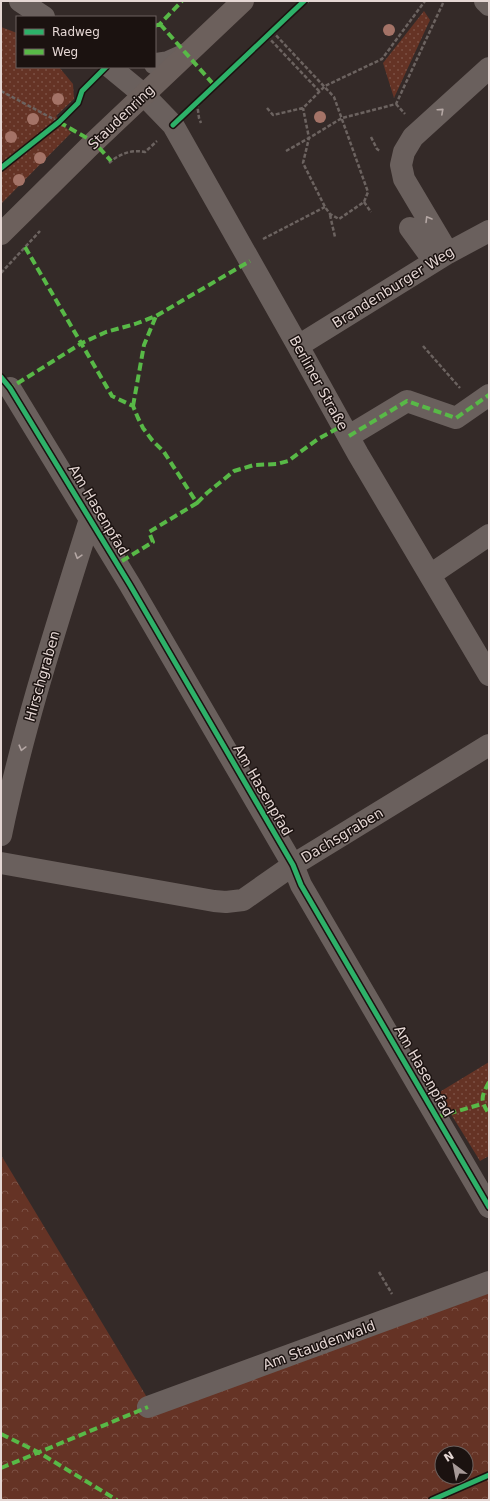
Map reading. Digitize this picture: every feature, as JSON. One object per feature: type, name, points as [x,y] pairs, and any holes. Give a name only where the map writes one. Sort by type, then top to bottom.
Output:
[{"type":"main road","name":"Staudenring","points":[[1,234],[94,142],[243,1]]},
{"type":"street","points":[[20,1],[44,16]]},
{"type":"street","points":[[485,1],[489,5]]},
{"type":"street","points":[[156,64],[168,62],[186,54]]},
{"type":"street","points":[[111,68],[144,94]]},
{"type":"street","points":[[130,68],[144,94]]},
{"type":"street","points":[[441,257],[404,179],[401,165],[404,152],[412,137],[489,68]]},
{"type":"street","name":"Berliner Straße","points":[[144,94],[173,125],[349,436],[489,675]]},
{"type":"street","points":[[410,228],[441,257]]},
{"type":"street","name":"Brandenburger Weg","points":[[298,346],[441,257],[489,231]]},
{"type":"street","name":"Am Hasenpfad","points":[[10,388],[90,519],[293,865],[301,885],[489,1207]]},
{"type":"street","points":[[349,436],[407,402],[456,418],[482,400]]},
{"type":"street","name":"Hirschgraben","points":[[1,835],[9,795],[32,707],[90,519]]},
{"type":"street","points":[[430,575],[489,535]]},
{"type":"street","name":"Dachsgraben","points":[[1,863],[226,902],[243,900],[293,865],[489,746]]},
{"type":"street","name":"Am Staudenwald","points":[[148,1407],[489,1282]]},
{"type":"path","points":[[267,108],[273,115],[303,108],[325,86],[382,58],[425,1]]},
{"type":"path","points":[[396,104],[444,1]]},
{"type":"path","points":[[272,31],[334,97],[368,192],[364,202],[339,219],[330,214]]},
{"type":"path","points":[[267,36],[320,92]]},
{"type":"path","points":[[1,91],[59,122]]},
{"type":"path","points":[[197,103],[199,118],[202,125]]},
{"type":"path","points":[[396,104],[405,114]]},
{"type":"path","points":[[286,151],[342,118],[396,104]]},
{"type":"path","points":[[303,108],[309,138],[303,163],[330,214],[335,237]]},
{"type":"path","points":[[106,166],[111,161],[123,154],[133,151],[145,152],[173,125]]},
{"type":"path","points":[[371,137],[377,149]]},
{"type":"path","points":[[364,202],[371,212]]},
{"type":"path","points":[[260,240],[325,207]]},
{"type":"path","points":[[1,273],[44,226]]},
{"type":"path","points":[[423,346],[482,400]]},
{"type":"green space","points":[[424,11],[430,20],[394,98],[383,63]]},
{"type":"green space","points":[[1,27],[16,33],[16,68],[60,68],[73,84],[74,99],[56,116],[71,133],[1,204]]},
{"type":"green space","points":[[489,1062],[489,1156],[480,1161],[438,1093]]},
{"type":"green space","points":[[1,1155],[154,1409],[489,1280],[489,1500],[1,1500]]},
{"type":"marked path","points":[[156,26],[160,24],[182,1]]},
{"type":"marked path","points":[[160,24],[214,85]]},
{"type":"marked path","points":[[59,122],[94,142],[111,161]]},
{"type":"marked path","points":[[25,247],[112,396],[133,406],[143,428],[164,452],[197,503],[149,532],[153,542],[117,564]]},
{"type":"marked path","points":[[8,385],[10,388],[82,343],[106,332],[135,324],[156,316],[250,261]]},
{"type":"marked path","points":[[133,406],[144,345],[156,316]]},
{"type":"marked path","points":[[349,436],[407,401],[456,418],[489,395]]},
{"type":"marked path","points":[[197,503],[234,471],[254,465],[277,464],[288,461],[318,439],[342,426]]},
{"type":"marked path","points":[[489,1082],[483,1095],[483,1102],[489,1114]]},
{"type":"marked path","points":[[437,1117],[482,1104]]},
{"type":"marked path","points":[[1,1468],[148,1407]]},
{"type":"marked path","points":[[1,1434],[38,1452],[117,1500]]},
{"type":"cycle path","points":[[173,125],[304,1]]},
{"type":"cycle path","points":[[1,168],[59,122],[78,103],[82,91],[105,68]]},
{"type":"cycle path","points":[[1,377],[10,388],[130,585],[293,865],[301,885],[489,1207]]},
{"type":"cycle path","points":[[432,1500],[489,1475]]}]
